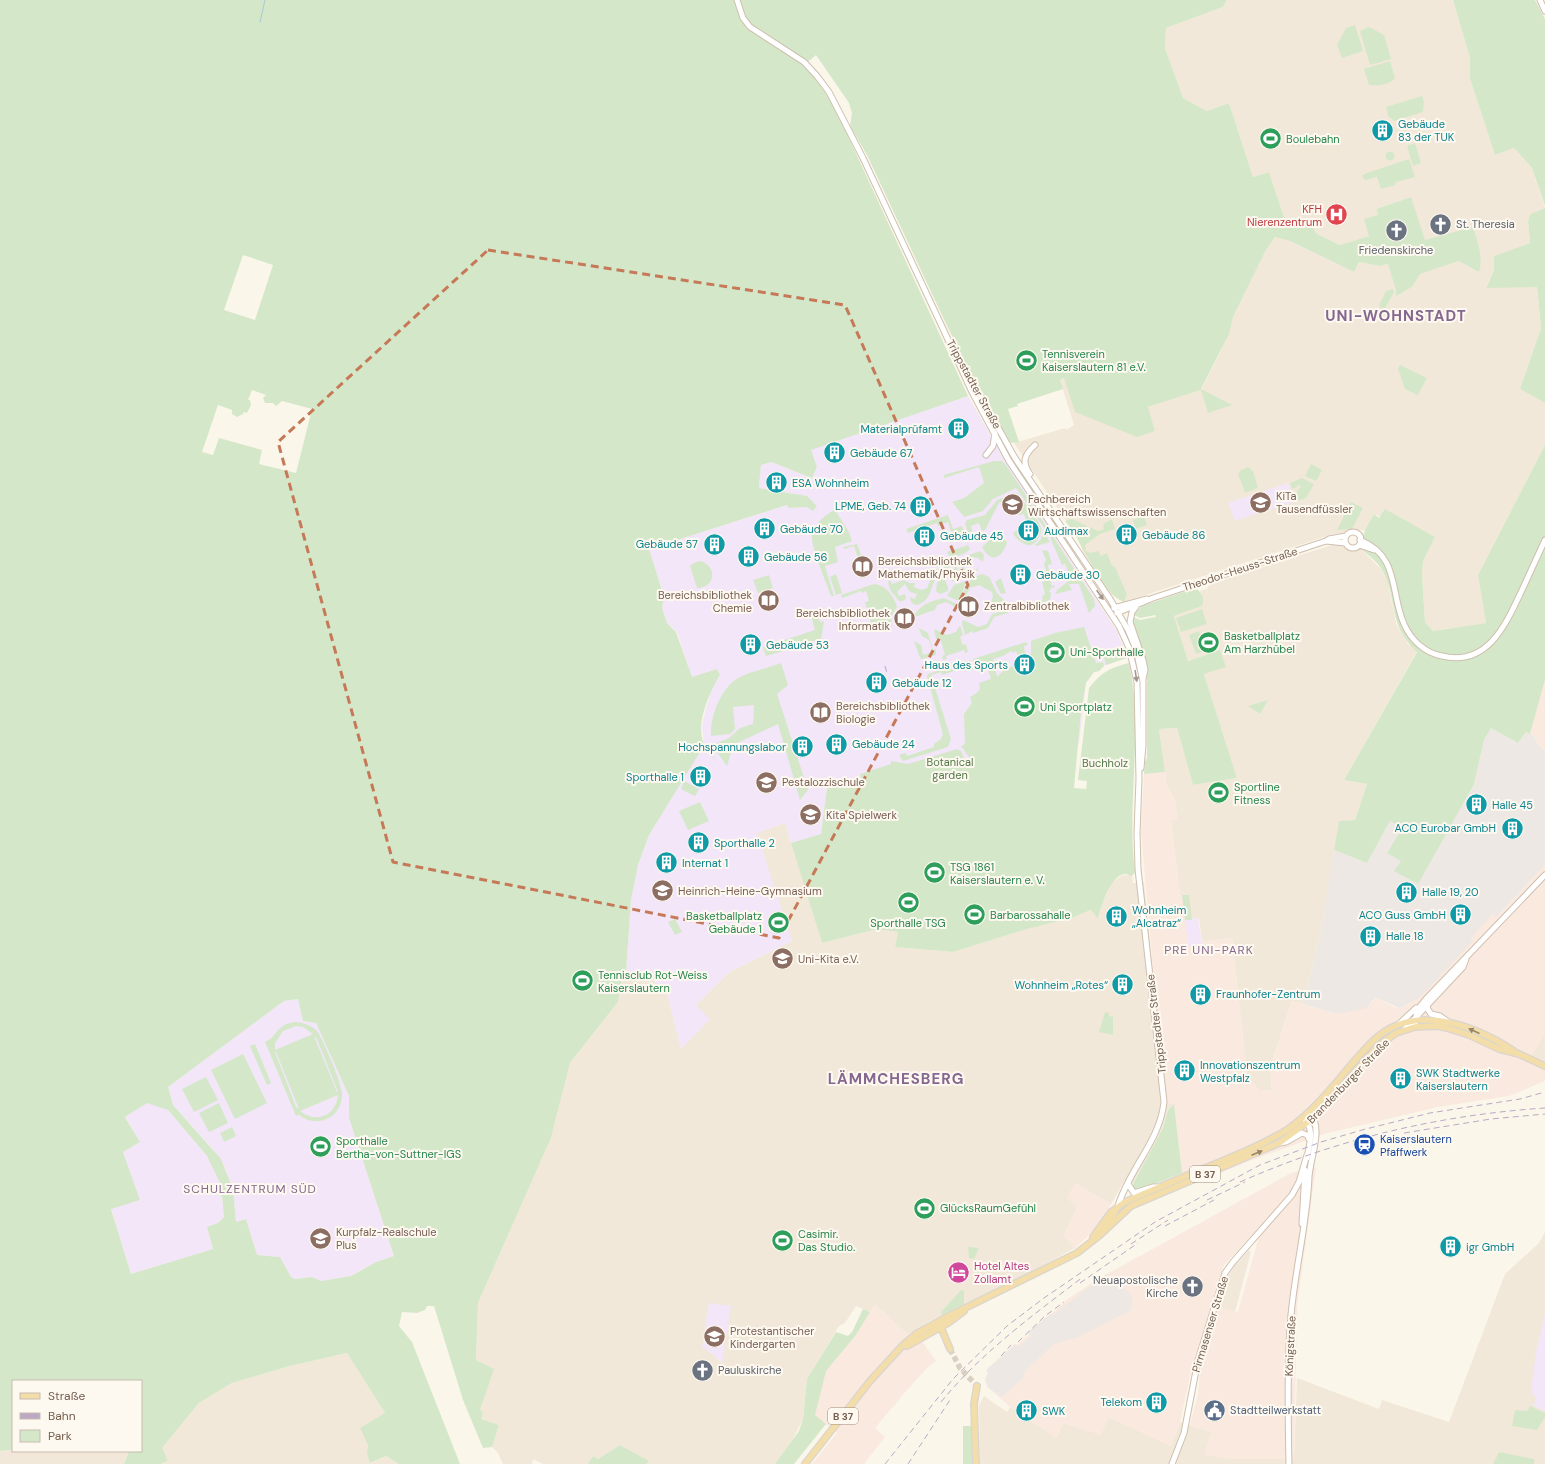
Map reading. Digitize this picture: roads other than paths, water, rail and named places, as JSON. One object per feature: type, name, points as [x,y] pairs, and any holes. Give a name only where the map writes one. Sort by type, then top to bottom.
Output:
[{"type":"main road","points":[[737,0],[743,18],[750,27],[804,62],[812,69],[826,88],[863,158],[944,331]]},
{"type":"main road","points":[[1540,0],[1545,11]]},
{"type":"main road","name":"Trippstadter Straße","points":[[944,331],[971,390],[1009,461],[1111,611],[1129,648],[1137,682],[1139,779],[1137,833],[1138,869],[1164,1102],[1160,1122],[1154,1136],[1122,1195],[1118,1206],[1111,1212],[1098,1233],[1085,1246]]},
{"type":"main road","name":"Trippstadter Straße","points":[[944,331],[1014,458],[1117,610],[1136,649],[1143,682],[1143,746],[1139,779]]},
{"type":"main road","points":[[986,455],[993,446],[995,433]]},
{"type":"main road","points":[[1033,486],[1034,480],[1027,471],[1024,461],[1028,452],[1035,445]]},
{"type":"main road","name":"Theodor-Heuss-Straße","points":[[1117,610],[1329,539],[1356,533],[1360,542],[1377,551],[1388,564],[1394,580],[1403,623],[1414,641],[1438,656],[1461,658],[1482,650],[1499,634],[1505,626],[1545,540]]},
{"type":"main road","points":[[1345,543],[1346,536]]},
{"type":"main road","name":"Theodor-Heuss-Straße","points":[[1326,541],[1345,543],[1352,548],[1360,542]]},
{"type":"main road","name":"Theodor-Heuss-Straße","points":[[1117,610],[1138,605],[1154,598]]},
{"type":"main road","points":[[1138,605],[1132,612],[1130,622],[1143,660],[1145,670],[1143,682]]},
{"type":"main road","points":[[1111,611],[1117,610]]},
{"type":"main road","points":[[1415,1023],[1417,1010],[1427,1001],[1459,963],[1466,959],[1545,875]]},
{"type":"main road","points":[[1427,1001],[1427,1008],[1431,1014],[1440,1016],[1447,1021]]},
{"type":"main road","points":[[1399,1024],[1427,1001]]},
{"type":"main road","name":"Brandenburger Straße","points":[[1118,1206],[1263,1143],[1303,1118],[1375,1039],[1399,1024],[1447,1021],[1471,1029],[1545,1066]]},
{"type":"main road","name":"Brandenburger Straße","points":[[1102,1233],[1131,1206],[1279,1143],[1308,1123],[1378,1046],[1396,1033],[1405,1030],[1415,1023],[1447,1028],[1469,1035],[1499,1049],[1519,1054]]},
{"type":"main road","points":[[1309,1113],[1313,1118]]},
{"type":"main road","points":[[1303,1118],[1308,1123]]},
{"type":"main road","name":"Königstraße","points":[[1289,1464],[1290,1327],[1309,1169],[1316,1130],[1313,1118]]},
{"type":"main road","name":"Königstraße","points":[[1306,1192],[1307,1156],[1311,1132],[1308,1123]]},
{"type":"main road","points":[[1279,1143],[1286,1142],[1302,1133],[1307,1135],[1310,1141]]},
{"type":"main road","name":"Pirmasenser Straße","points":[[1172,1464],[1184,1433],[1198,1360],[1228,1268],[1292,1195],[1299,1182],[1307,1156]]},
{"type":"main road","points":[[1128,1184],[1134,1193],[1153,1186],[1160,1187]]},
{"type":"main road","points":[[1292,1195],[1306,1192]]},
{"type":"main road","points":[[1118,1206],[1131,1206]]},
{"type":"main road","name":"B 37","points":[[1102,1233],[1118,1206]]},
{"type":"main road","name":"Trippstadter Straße","points":[[939,1324],[969,1307],[1066,1258],[1102,1233]]},
{"type":"main road","points":[[939,1324],[950,1348]]},
{"type":"main road","name":"B 37","points":[[805,1464],[870,1381],[916,1334],[939,1324]]},
{"type":"main road","points":[[976,1464],[974,1404],[977,1386]]},
{"type":"waterway","points":[[260,22],[265,0]]},
{"type":"tunnel","points":[[950,1349],[960,1368],[977,1386]]},
{"type":"railway","points":[[885,666],[887,673]]},
{"type":"railway","points":[[885,1464],[953,1379],[1007,1326],[1044,1298],[1155,1222],[1260,1165],[1321,1142],[1430,1113],[1520,1099],[1545,1092]]},
{"type":"railway","points":[[1240,1182],[1314,1153],[1389,1132],[1466,1116],[1545,1108]]},
{"type":"railway","points":[[1404,1133],[1491,1119],[1545,1114]]},
{"type":"railway","points":[[1207,1200],[1245,1182]]},
{"type":"railway","points":[[1165,1226],[1214,1200]]},
{"type":"railway","points":[[1131,1244],[1168,1220]]},
{"type":"railway","points":[[1080,1283],[1138,1243]]},
{"type":"railway","points":[[941,1402],[973,1367],[1008,1335],[1083,1277]]},
{"type":"railway","points":[[1018,1342],[1045,1316],[1064,1302]]},
{"type":"railway","points":[[1001,1356],[1011,1345]]},
{"type":"railway","points":[[908,1464],[950,1400]]},
{"type":"place","name":"Gebäude 83 der TUK","points":[[1382,130]]},
{"type":"place","name":"Boulebahn","points":[[1271,139]]},
{"type":"place","name":"KFH Nierenzentrum","points":[[1337,215]]},
{"type":"place","name":"St. Theresia","points":[[1441,224]]},
{"type":"place","name":"Friedenskirche","points":[[1396,230]]},
{"type":"place","name":"Tennisverein Kaiserslautern 81 e.V.","points":[[1027,360]]},
{"type":"place","name":"Materialprüfamt","points":[[958,429]]},
{"type":"place","name":"Gebäude 67","points":[[834,453]]},
{"type":"place","name":"ESA Wohnheim","points":[[777,483]]},
{"type":"place","name":"KiTa Tausendfüssler","points":[[1261,502]]},
{"type":"place","name":"Fachbereich Wirtschaftswissenschaften","points":[[1013,505]]},
{"type":"place","name":"LPME, Geb. 74","points":[[921,506]]},
{"type":"place","name":"Gebäude 70","points":[[764,529]]},
{"type":"place","name":"Audimax","points":[[1028,531]]},
{"type":"place","name":"Gebäude 86","points":[[1126,535]]},
{"type":"place","name":"Gebäude 45","points":[[925,536]]},
{"type":"place","name":"Gebäude 57","points":[[714,544]]},
{"type":"place","name":"Gebäude 56","points":[[748,557]]},
{"type":"place","name":"Bereichsbibliothek Mathematik/Physik","points":[[863,567]]},
{"type":"place","name":"Gebäude 30","points":[[1021,575]]},
{"type":"place","name":"Bereichsbibliothek Chemie","points":[[768,601]]},
{"type":"place","name":"Zentralbibliothek","points":[[968,606]]},
{"type":"place","name":"Bereichsbibliothek Informatik","points":[[905,619]]},
{"type":"place","name":"Basketballplatz Am Harzhübel","points":[[1209,642]]},
{"type":"place","name":"Gebäude 53","points":[[750,645]]},
{"type":"place","name":"Uni-Sporthalle","points":[[1054,652]]},
{"type":"place","name":"Haus des Sports","points":[[1024,665]]},
{"type":"place","name":"Gebäude 12","points":[[876,683]]},
{"type":"place","name":"Uni Sportplatz","points":[[1025,707]]},
{"type":"place","name":"Bereichsbibliothek Biologie","points":[[821,712]]},
{"type":"place","name":"Gebäude 24","points":[[836,744]]},
{"type":"place","name":"Hochspannungslabor","points":[[802,747]]},
{"type":"place","name":"Sporthalle 1","points":[[700,777]]},
{"type":"place","name":"Pestalozzischule","points":[[766,782]]},
{"type":"place","name":"Sportline Fitness","points":[[1219,793]]},
{"type":"place","name":"Halle 45","points":[[1476,805]]},
{"type":"place","name":"Kita Spielwerk","points":[[810,815]]},
{"type":"place","name":"ACO Eurobar GmbH","points":[[1512,828]]},
{"type":"place","name":"Sporthalle 2","points":[[699,843]]},
{"type":"place","name":"Internat 1","points":[[666,863]]},
{"type":"place","name":"TSG 1861 Kaiserslautern e. V.","points":[[934,873]]},
{"type":"place","name":"Heinrich-Heine-Gymnasium","points":[[662,891]]},
{"type":"place","name":"Halle 19, 20","points":[[1406,892]]},
{"type":"place","name":"Sporthalle TSG","points":[[908,903]]},
{"type":"place","name":"Barbarossahalle","points":[[974,915]]},
{"type":"place","name":"ACO Guss GmbH","points":[[1461,915]]},
{"type":"place","name":"Wohnheim „Alcatraz“","points":[[1117,916]]},
{"type":"place","name":"Basketballplatz Gebäude 1","points":[[778,922]]},
{"type":"place","name":"Halle 18","points":[[1371,936]]},
{"type":"place","name":"Uni-Kita e.V.","points":[[783,959]]},
{"type":"place","name":"Tennisclub Rot-Weiss Kaiserslautern","points":[[582,981]]},
{"type":"place","name":"Wohnheim „Rotes“","points":[[1123,985]]},
{"type":"place","name":"Fraunhofer-Zentrum","points":[[1201,994]]},
{"type":"place","name":"Innovationszentrum Westpfalz","points":[[1184,1071]]},
{"type":"place","name":"SWK Stadtwerke Kaiserslautern","points":[[1401,1079]]},
{"type":"place","name":"Kaiserslautern Pfaffwerk","points":[[1365,1145]]},
{"type":"place","name":"Sporthalle Bertha-von-Suttner-IGS","points":[[321,1147]]},
{"type":"place","name":"GlücksRaumGefühl","points":[[925,1208]]},
{"type":"place","name":"Kurpfalz-Realschule Plus","points":[[320,1238]]},
{"type":"place","name":"Casimir. Das Studio.","points":[[782,1240]]},
{"type":"place","name":"igr GmbH","points":[[1450,1247]]},
{"type":"place","name":"Hotel Altes Zollamt","points":[[959,1272]]},
{"type":"place","name":"Neuapostolische Kirche","points":[[1193,1286]]},
{"type":"place","name":"Protestantischer Kindergarten","points":[[715,1337]]},
{"type":"place","name":"Pauluskirche","points":[[702,1370]]},
{"type":"place","name":"Telekom","points":[[1157,1402]]},
{"type":"place","name":"Stadtteilwerkstatt","points":[[1215,1410]]},
{"type":"place","name":"SWK","points":[[1027,1411]]},
{"type":"district","name":"UNI-WOHNSTADT","points":[[1396,316]]},
{"type":"district","name":"PRE UNI-PARK","points":[[1209,950]]},
{"type":"district","name":"LÄMMCHESBERG","points":[[896,1079]]},
{"type":"district","name":"SCHULZENTRUM SÜD","points":[[250,1189]]},
{"type":"park label","name":"Buchholz","points":[[1105,763]]},
{"type":"park label","name":"Botanical garden","points":[[950,768]]}]
